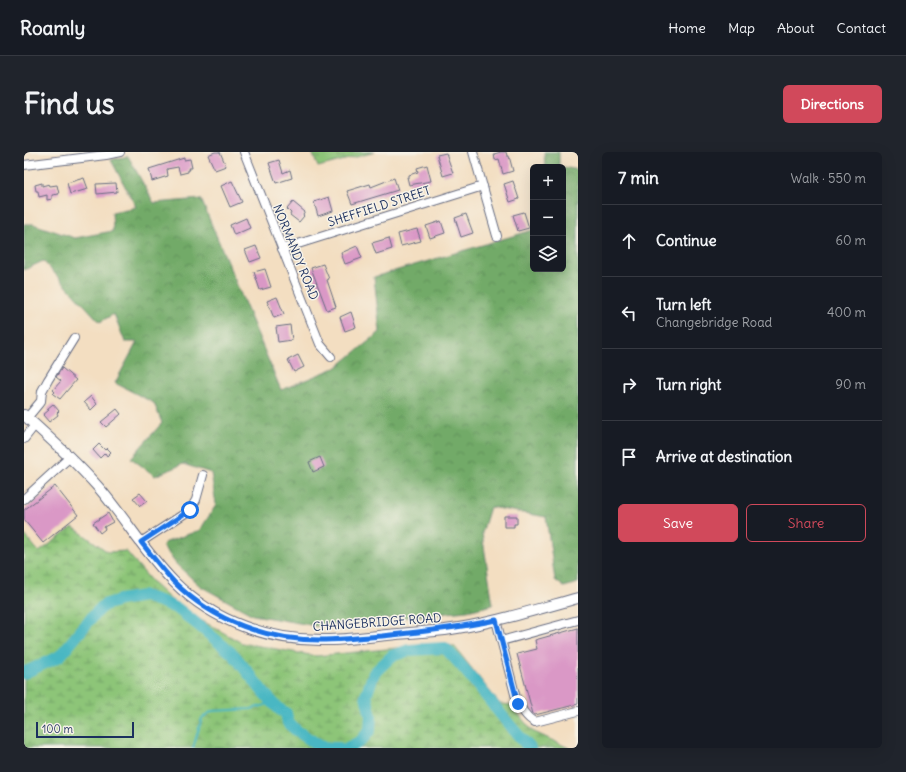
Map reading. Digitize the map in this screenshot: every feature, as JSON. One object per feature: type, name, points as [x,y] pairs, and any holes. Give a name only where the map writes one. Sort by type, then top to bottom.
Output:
[{"type":"main road","name":"CHANGEBRIDGE ROAD","points":[[25,417],[70,457],[99,488],[163,570],[175,583],[198,602],[218,615],[234,623],[266,634],[303,640],[343,640],[446,630],[496,620],[578,598]]},
{"type":"street","points":[[24,165],[120,152]]},
{"type":"street","name":"NORMANDY ROAD","points":[[244,152],[320,344],[331,357]]},
{"type":"street","points":[[473,152],[497,236]]},
{"type":"street","name":"SHEFFIELD STREET","points":[[282,249],[483,186]]},
{"type":"street","points":[[25,417],[41,401],[42,391],[74,338]]},
{"type":"street","points":[[24,439],[35,425]]},
{"type":"street","points":[[24,499],[70,457]]},
{"type":"street","points":[[141,542],[190,510],[196,500],[204,475]]},
{"type":"street","points":[[496,620],[518,704],[531,721],[535,722],[578,711]]},
{"type":"street","points":[[501,641],[578,620]]},
{"type":"green space","points":[[312,152],[375,152],[318,167]]},
{"type":"green space","points":[[544,152],[559,152],[559,164],[545,164]]},
{"type":"green space","points":[[128,156],[154,203],[201,199],[281,390],[337,367],[380,332],[374,277],[530,231],[530,272],[566,272],[566,168],[578,170],[578,583],[564,587],[555,580],[546,517],[490,507],[482,533],[493,605],[467,611],[316,626],[253,615],[200,586],[176,564],[163,546],[164,543],[200,530],[216,505],[211,473],[183,464],[155,476],[131,458],[162,423],[154,403],[115,383],[137,342],[125,342],[114,314],[100,322],[43,261],[24,270],[24,224],[33,224],[75,238],[113,231],[112,212],[136,207],[111,160]]},
{"type":"green space","points":[[73,527],[108,552],[126,551],[153,583],[181,609],[242,643],[316,656],[447,643],[443,646],[454,646],[500,704],[511,705],[532,731],[569,748],[24,748],[24,534],[39,552]]},
{"type":"building","points":[[215,152],[220,152],[226,166],[215,170],[208,155]]},
{"type":"building","points":[[506,152],[507,156],[509,156],[513,171],[503,174],[499,159],[495,160],[494,154]]},
{"type":"building","points":[[446,153],[453,173],[443,176],[437,155]]},
{"type":"building","points":[[184,158],[184,160],[190,159],[192,168],[189,168],[190,170],[188,170],[188,172],[180,174],[178,167],[167,169],[168,176],[152,181],[149,169]]},
{"type":"building","points":[[279,160],[283,173],[290,170],[292,178],[276,183],[269,163]]},
{"type":"building","points":[[427,165],[431,181],[409,185],[407,177],[418,172],[417,168]]},
{"type":"building","points":[[84,178],[88,189],[70,194],[67,183]]},
{"type":"building","points":[[394,178],[398,190],[352,204],[347,191],[370,184],[371,187]]},
{"type":"building","points":[[232,181],[242,202],[230,207],[221,186]]},
{"type":"building","points":[[513,181],[519,199],[510,202],[504,184]]},
{"type":"building","points":[[42,183],[42,186],[49,184],[50,186],[57,185],[59,194],[52,195],[52,199],[47,200],[47,195],[39,197],[35,185]]},
{"type":"building","points":[[116,183],[117,192],[97,194],[96,184]]},
{"type":"building","points":[[329,197],[333,211],[318,216],[314,202]]},
{"type":"building","points":[[293,202],[305,212],[303,215],[304,216],[299,222],[290,215],[291,213],[287,209]]},
{"type":"building","points":[[524,212],[529,228],[518,231],[513,215]]},
{"type":"building","points":[[466,214],[473,233],[461,237],[455,218]]},
{"type":"building","points":[[246,218],[250,228],[234,235],[230,225]]},
{"type":"building","points":[[441,221],[445,233],[430,238],[426,226]]},
{"type":"building","points":[[417,229],[421,241],[401,246],[398,234]]},
{"type":"building","points":[[389,238],[392,249],[376,254],[372,243]]},
{"type":"building","points":[[256,246],[261,258],[250,262],[245,250]]},
{"type":"building","points":[[357,246],[362,258],[345,264],[341,253]]},
{"type":"building","points":[[323,264],[329,279],[327,280],[336,307],[327,310],[311,268]]},
{"type":"building","points":[[265,269],[271,287],[260,290],[254,272]]},
{"type":"building","points":[[277,297],[284,314],[274,318],[267,301]]},
{"type":"building","points":[[351,312],[356,327],[345,331],[340,317]]},
{"type":"building","points":[[290,325],[292,340],[278,342],[276,327]]},
{"type":"building","points":[[298,355],[304,367],[294,372],[288,360]]},
{"type":"building","points":[[62,368],[76,380],[60,399],[53,394],[55,392],[53,390],[61,381],[56,377]]},
{"type":"building","points":[[91,396],[97,404],[91,410],[84,402]]},
{"type":"building","points":[[53,404],[59,411],[57,413],[58,415],[49,422],[43,415]]},
{"type":"building","points":[[117,409],[121,414],[106,427],[101,422]]},
{"type":"building","points":[[99,444],[105,450],[107,448],[111,452],[107,456],[105,453],[100,458],[93,450]]},
{"type":"building","points":[[320,457],[324,467],[313,472],[309,462]]},
{"type":"building","points":[[55,486],[78,515],[43,543],[24,520],[24,510]]},
{"type":"building","points":[[140,493],[147,501],[140,506],[133,498]]},
{"type":"building","points":[[108,513],[113,522],[104,527],[105,529],[100,533],[93,523]]},
{"type":"building","points":[[504,516],[517,516],[517,524],[514,524],[514,527],[504,527]]},
{"type":"building","points":[[578,628],[578,704],[535,715],[533,714],[517,654],[537,649],[535,640]]},
{"type":"waterway","points":[[24,673],[60,656],[104,605],[120,600],[144,596],[178,609],[234,655],[264,693],[279,709],[286,713],[288,723],[297,731],[320,746],[339,748]]},
{"type":"waterway","points":[[347,748],[361,741],[370,730],[371,716],[366,696],[374,673],[392,656],[409,650],[445,648],[467,672],[530,748]]},
{"type":"waterway","points":[[193,748],[202,718],[212,711],[251,709],[273,703]]},
{"type":"route","points":[[190,510],[141,542],[157,564],[175,583],[188,595],[218,615],[250,630],[285,638],[303,640],[343,640],[446,630],[496,620],[518,704]]}]
